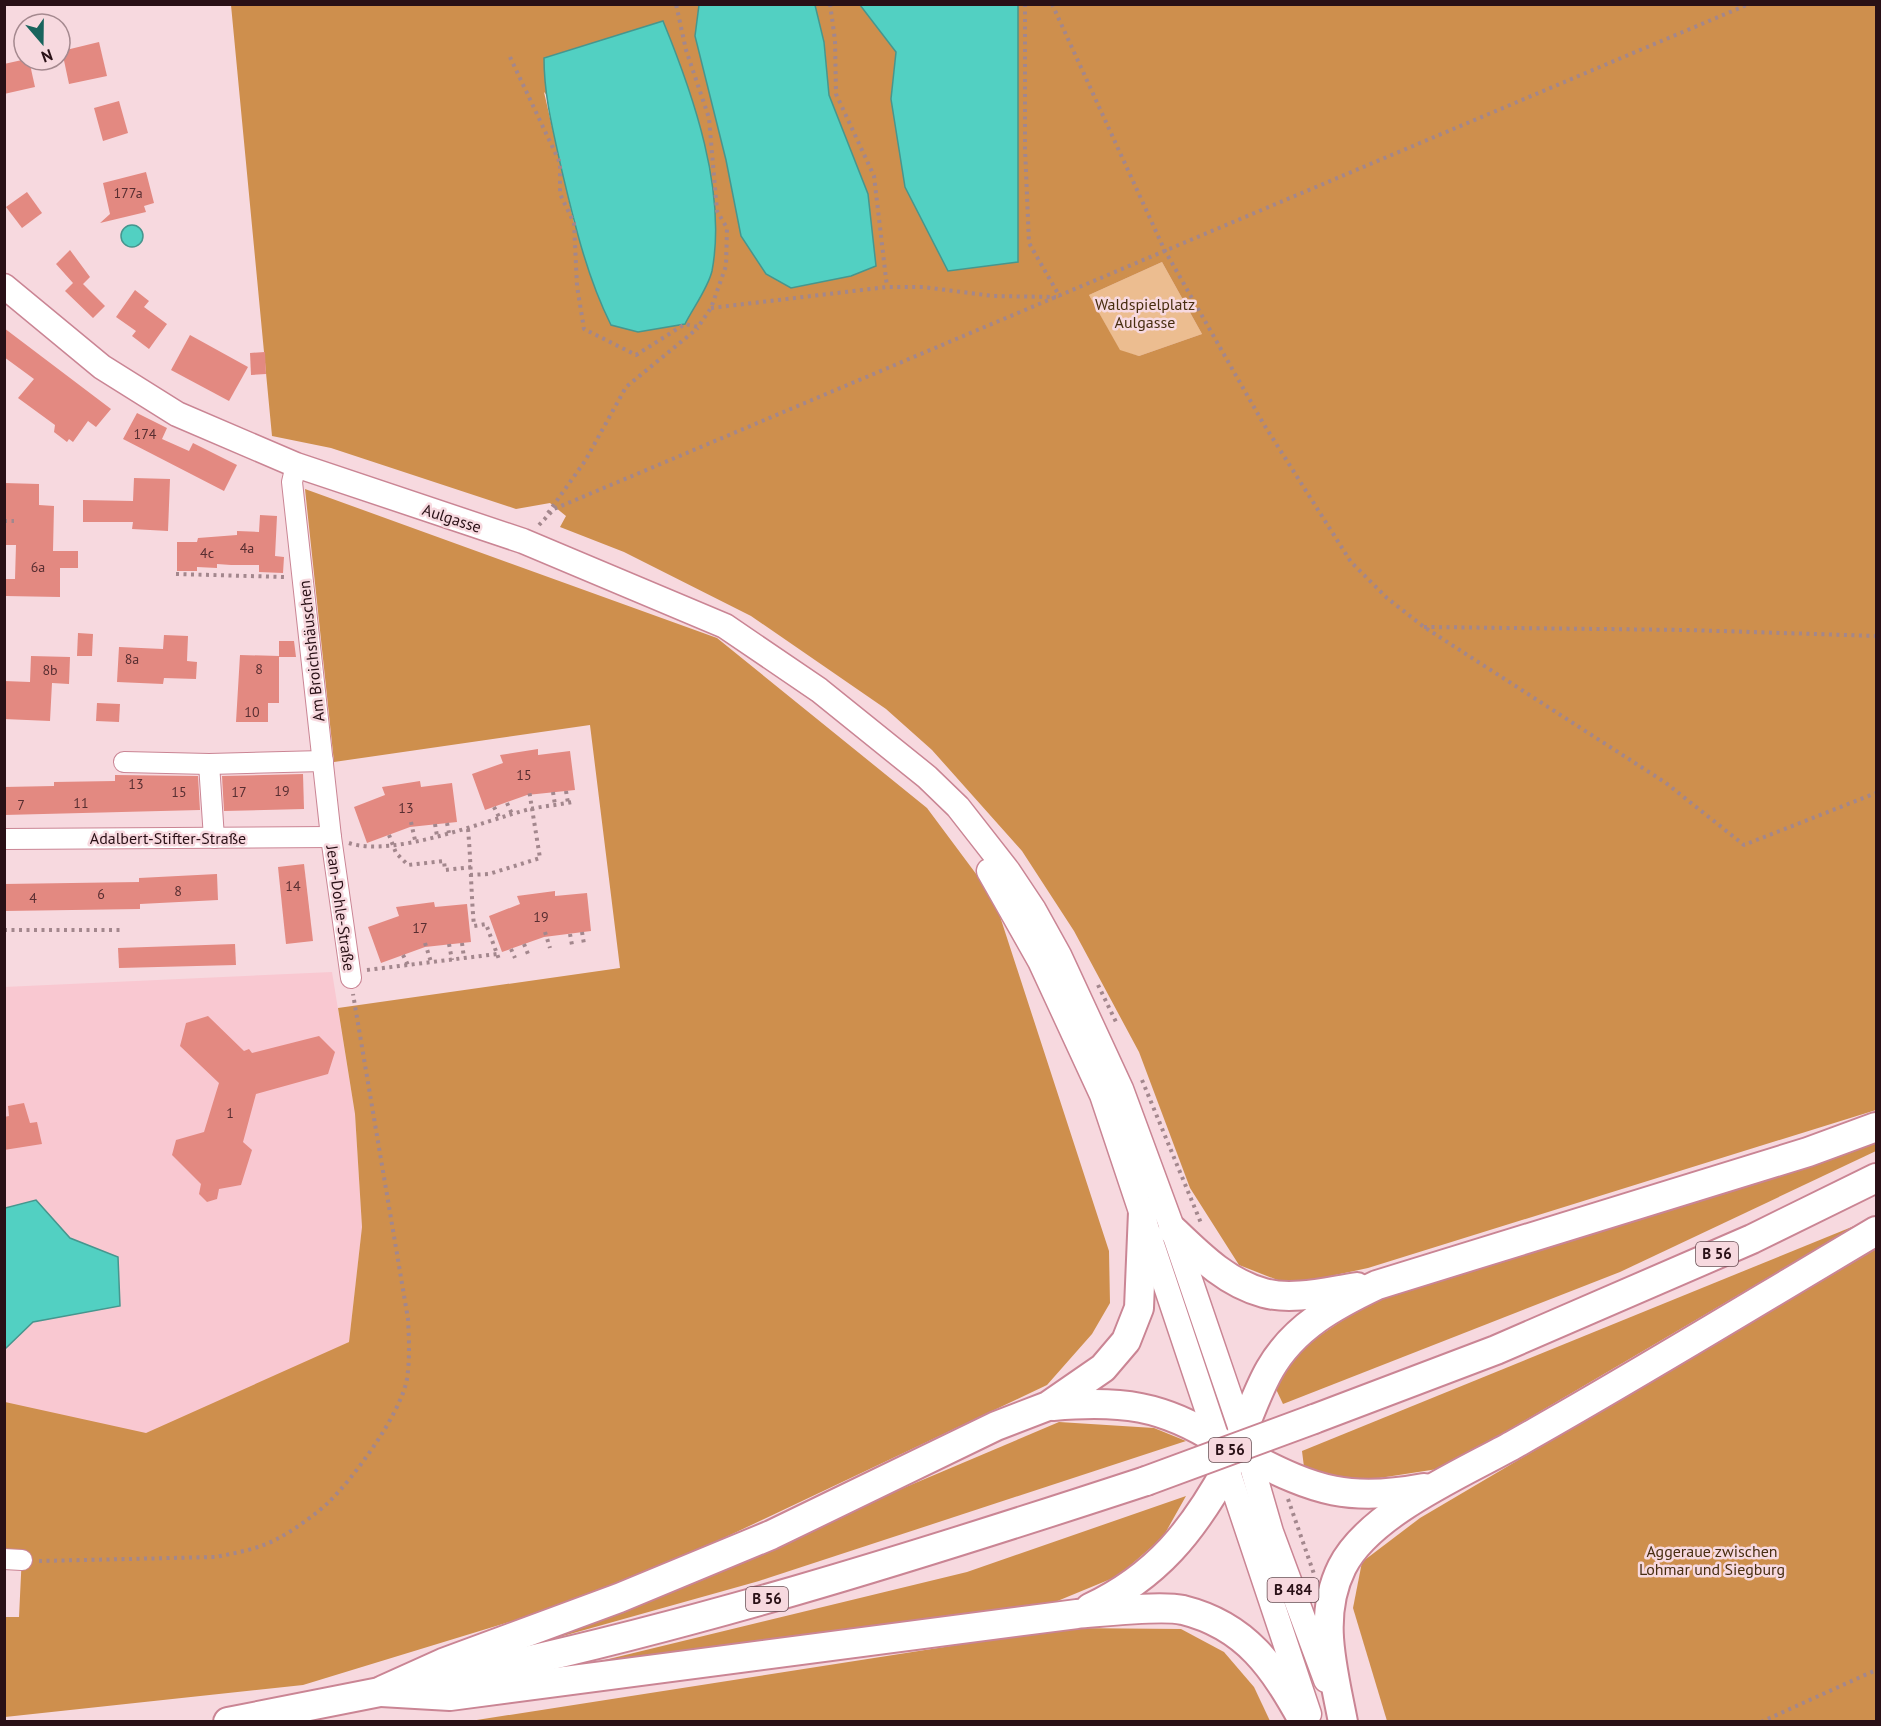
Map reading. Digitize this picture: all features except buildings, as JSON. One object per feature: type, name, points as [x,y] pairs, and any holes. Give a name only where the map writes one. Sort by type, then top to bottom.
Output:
[{"type":"highway","points":[[1173,1230],[1221,1273],[1265,1293],[1292,1295],[1377,1285],[1808,1152],[1876,1127]]},
{"type":"highway","name":"B 56","points":[[228,1722],[552,1655],[760,1601],[1146,1481],[1505,1346],[1752,1239],[1874,1180]]},
{"type":"highway","points":[[381,1692],[443,1663],[619,1598],[771,1535],[986,1430],[1048,1406],[1103,1368],[1126,1341],[1139,1308],[1143,1212]]},
{"type":"highway","points":[[1342,1722],[1329,1648],[1327,1620],[1331,1595],[1342,1566],[1357,1544],[1379,1525],[1435,1486],[1514,1445],[1876,1231]]},
{"type":"highway","points":[[1077,1614],[1118,1595],[1143,1577],[1173,1550],[1211,1498],[1235,1450],[1270,1369],[1286,1346],[1313,1320],[1377,1285]]},
{"type":"highway","points":[[1048,1406],[1095,1402],[1141,1407],[1189,1422],[1235,1450],[1294,1480],[1321,1490],[1355,1495],[1386,1495],[1435,1486]]},
{"type":"highway","points":[[381,1692],[450,1696],[1077,1614],[1181,1610],[1217,1623],[1241,1637],[1262,1656],[1282,1683],[1304,1722]]},
{"type":"main road","name":"Aulgasse","points":[[4,286],[102,367],[177,414],[296,465],[523,541],[725,626],[812,685],[899,755]]},
{"type":"main road","points":[[899,755],[996,880],[1036,953],[1102,1095],[1143,1212],[1235,1450]]},
{"type":"main road","points":[[899,755],[958,807],[1008,871],[1034,910],[1059,955],[1121,1089],[1173,1230],[1235,1450]]},
{"type":"main road","name":"B 484","points":[[1235,1450],[1280,1632],[1311,1722]]},
{"type":"main road","name":"B 484","points":[[1235,1450],[1271,1532],[1342,1722]]},
{"type":"street","name":"Am Broichshäuschen","points":[[296,465],[292,482],[331,837]]},
{"type":"street","points":[[124,762],[209,764],[323,761]]},
{"type":"street","points":[[209,764],[214,838]]},
{"type":"street","name":"Adalbert-Stifter-Straße","points":[[4,839],[331,837]]},
{"type":"street","name":"Jean-Dohle-Straße","points":[[331,837],[350,972]]},
{"type":"path","points":[[538,525],[585,461],[626,387],[698,327],[711,308],[726,267],[727,228],[717,211],[709,118],[687,50],[676,6],[682,4]]},
{"type":"path","points":[[830,4],[835,40],[836,94],[874,176],[887,287]]},
{"type":"path","points":[[1025,4],[1025,149],[1029,243],[1060,297]]},
{"type":"path","points":[[1052,4],[1164,249],[1263,423],[1351,562],[1387,598],[1424,627],[1666,783],[1744,845],[1876,794]]},
{"type":"path","points":[[538,525],[554,509],[1115,274],[1164,249],[1749,4]]},
{"type":"path","points":[[510,57],[561,163],[560,194],[574,223],[577,286],[584,329],[636,355],[685,324],[698,327]]},
{"type":"path","points":[[711,308],[887,287],[923,287],[993,296],[1060,297]]},
{"type":"path","points":[[4,521],[14,521]]},
{"type":"path","points":[[538,525],[548,530]]},
{"type":"path","points":[[176,574],[303,578]]},
{"type":"path","points":[[1424,627],[1689,630],[1876,636]]},
{"type":"path","points":[[470,875],[489,874],[540,858],[529,790]]},
{"type":"path","points":[[331,837],[364,848],[393,845],[468,829],[533,808],[570,803],[566,791]]},
{"type":"path","points":[[553,792],[555,805]]},
{"type":"path","points":[[507,803],[512,814]]},
{"type":"path","points":[[494,807],[500,819]]},
{"type":"path","points":[[411,822],[415,840]]},
{"type":"path","points":[[447,823],[449,833]]},
{"type":"path","points":[[435,824],[437,836]]},
{"type":"path","points":[[468,829],[474,926],[486,924],[500,962]]},
{"type":"path","points":[[389,835],[396,853],[408,865],[444,861],[445,870],[472,867]]},
{"type":"path","points":[[376,839],[379,847]]},
{"type":"path","points":[[4,930],[122,930]]},
{"type":"path","points":[[545,932],[550,948]]},
{"type":"path","points":[[582,932],[584,944]]},
{"type":"path","points":[[570,933],[572,945]]},
{"type":"path","points":[[425,943],[431,962]]},
{"type":"path","points":[[462,943],[464,958]]},
{"type":"path","points":[[450,944],[452,960]]},
{"type":"path","points":[[524,944],[528,954]]},
{"type":"path","points":[[511,949],[515,958]]},
{"type":"path","points":[[13,1560],[165,1560],[215,1557],[244,1551],[277,1539],[329,1502],[379,1438],[406,1381],[409,1339],[389,1203],[350,972],[497,954]]},
{"type":"path","points":[[403,955],[408,965]]},
{"type":"path","points":[[391,960],[395,966]]},
{"type":"path","points":[[1096,981],[1120,1031]]},
{"type":"path","points":[[1138,1072],[1185,1191],[1204,1228]]},
{"type":"path","points":[[1294,1480],[1287,1495],[1304,1551],[1320,1590],[1331,1595]]},
{"type":"path","points":[[1761,1722],[1876,1670]]},
{"type":"shaded area","points":[[699,5],[815,5],[824,42],[829,95],[868,194],[876,266],[851,276],[791,288],[766,274],[741,236],[726,160],[695,36]]},
{"type":"shaded area","points":[[860,5],[1018,5],[1018,262],[948,271],[905,187],[891,99],[896,52]]},
{"type":"shaded area","points":[[663,21],[696,111],[704,143],[715,208],[715,240],[710,278],[685,324],[638,332],[611,325],[594,287],[571,207],[552,126],[547,99],[544,58]]},
{"type":"shaded area","points":[[128,225],[136,225],[143,232],[143,240],[136,247],[128,247],[121,240],[121,232]]},
{"type":"shaded area","points":[[332,972],[355,1114],[362,1227],[349,1342],[5,1511],[4,987]]},
{"type":"shaded area","points":[[36,1200],[70,1238],[118,1257],[120,1306],[33,1322],[5,1349],[5,1208]]},
{"type":"green space","points":[[231,5],[699,5],[695,36],[726,160],[741,236],[868,194],[829,95],[824,42],[815,5],[860,5],[896,52],[891,99],[1018,262],[1018,5],[1876,5],[1876,1110],[1368,1268],[1312,1280],[1280,1281],[1239,1265],[1190,1188],[1139,1052],[1074,931],[1022,851],[932,750],[886,709],[751,616],[624,552],[560,527],[566,516],[550,503],[516,509],[331,448],[272,436]],"holes":[[[544,92],[712,273],[574,223]],[[1162,262],[1202,334],[1139,356],[1120,350],[1089,295]]]},
{"type":"green space","name":"Waldspielplatz Aulgasse","points":[[1162,262],[1202,334],[1139,356],[1120,351],[1089,295]]},
{"type":"green space","points":[[305,489],[717,638],[927,808],[994,898],[1109,1251],[1110,1303],[1092,1334],[1047,1385],[614,1590],[303,1685],[5,1717],[5,1617],[19,1617],[22,1554],[5,1553],[5,1402],[146,1433],[349,1342],[362,1227],[355,1114],[338,1008],[620,968],[590,725],[334,762]]},
{"type":"green space","points":[[1876,1142],[1876,1151],[1620,1272],[1283,1404],[1274,1385],[1300,1349],[1377,1297]]},
{"type":"green space","points":[[1859,1224],[1444,1468],[1360,1481],[1305,1475],[1302,1451]]},
{"type":"green space","name":"Aggeraue zwischen Lohmar und Siegburg","points":[[1876,1249],[1876,1721],[1387,1721],[1353,1608],[1362,1562],[1420,1518]]},
{"type":"green space","points":[[1059,1422],[1154,1428],[1186,1441],[759,1581],[538,1643]]},
{"type":"green space","points":[[1186,1496],[1163,1537],[1118,1576],[1055,1602],[576,1667],[967,1572]]},
{"type":"green space","points":[[1066,1628],[1181,1629],[1224,1652],[1254,1687],[1270,1721],[464,1722]]}]
